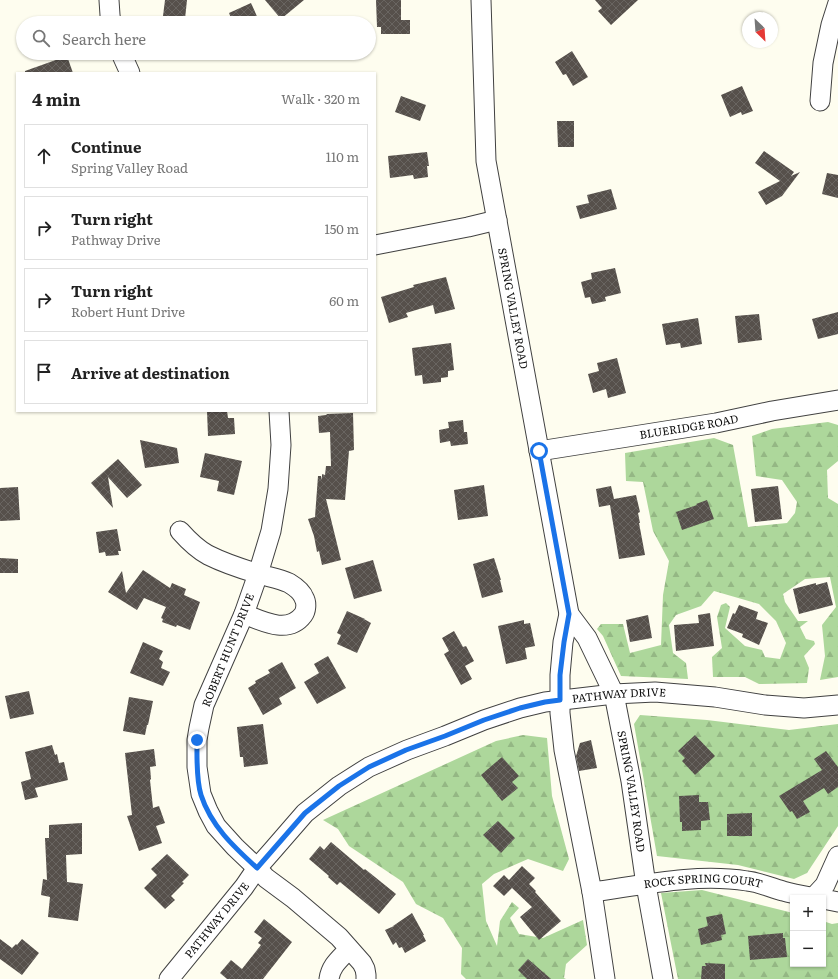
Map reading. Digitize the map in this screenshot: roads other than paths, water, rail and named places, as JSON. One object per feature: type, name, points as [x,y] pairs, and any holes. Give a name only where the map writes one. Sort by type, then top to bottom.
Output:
[{"type":"street","points":[[109,0],[110,16]]},
{"type":"street","name":"SPRING VALLEY ROAD","points":[[481,0],[486,161],[569,614],[560,675],[560,713],[564,750],[592,892],[605,979]]},
{"type":"street","points":[[820,100],[823,63],[831,25],[838,3]]},
{"type":"street","points":[[124,60],[130,72]]},
{"type":"street","points":[[376,245],[497,220]]},
{"type":"street","name":"BLUERIDGE ROAD","points":[[539,451],[716,423],[772,411],[838,400]]},
{"type":"street","name":"ROBERT HUNT DRIVE","points":[[280,412],[281,445],[278,489],[270,531],[258,574],[244,614],[204,705],[197,740],[197,767],[201,794],[216,826],[235,848],[266,878],[293,898],[339,937],[362,963],[365,969],[366,979]]},
{"type":"street","points":[[180,531],[189,541],[208,555],[258,574],[290,584],[302,593],[305,599],[305,612],[301,618],[295,623],[283,626],[269,623],[244,614]]},
{"type":"street","name":"SPRING VALLEY ROAD","points":[[569,614],[587,638],[614,694],[631,781],[646,885],[663,979]]},
{"type":"street","name":"PATHWAY DRIVE","points":[[169,979],[244,887],[257,868],[305,813],[339,786],[369,767],[406,750],[520,708],[545,702],[614,694],[655,692],[715,697],[766,705],[804,708],[838,705]]},
{"type":"street","name":"ROCK SPRING COURT","points":[[817,895],[825,885],[838,856]]},
{"type":"street","name":"ROCK SPRING COURT","points":[[592,892],[663,882],[695,879],[724,879],[749,881],[799,895]]},
{"type":"street","points":[[826,900],[838,902]]},
{"type":"street","points":[[329,979],[334,965],[349,949]]}]
